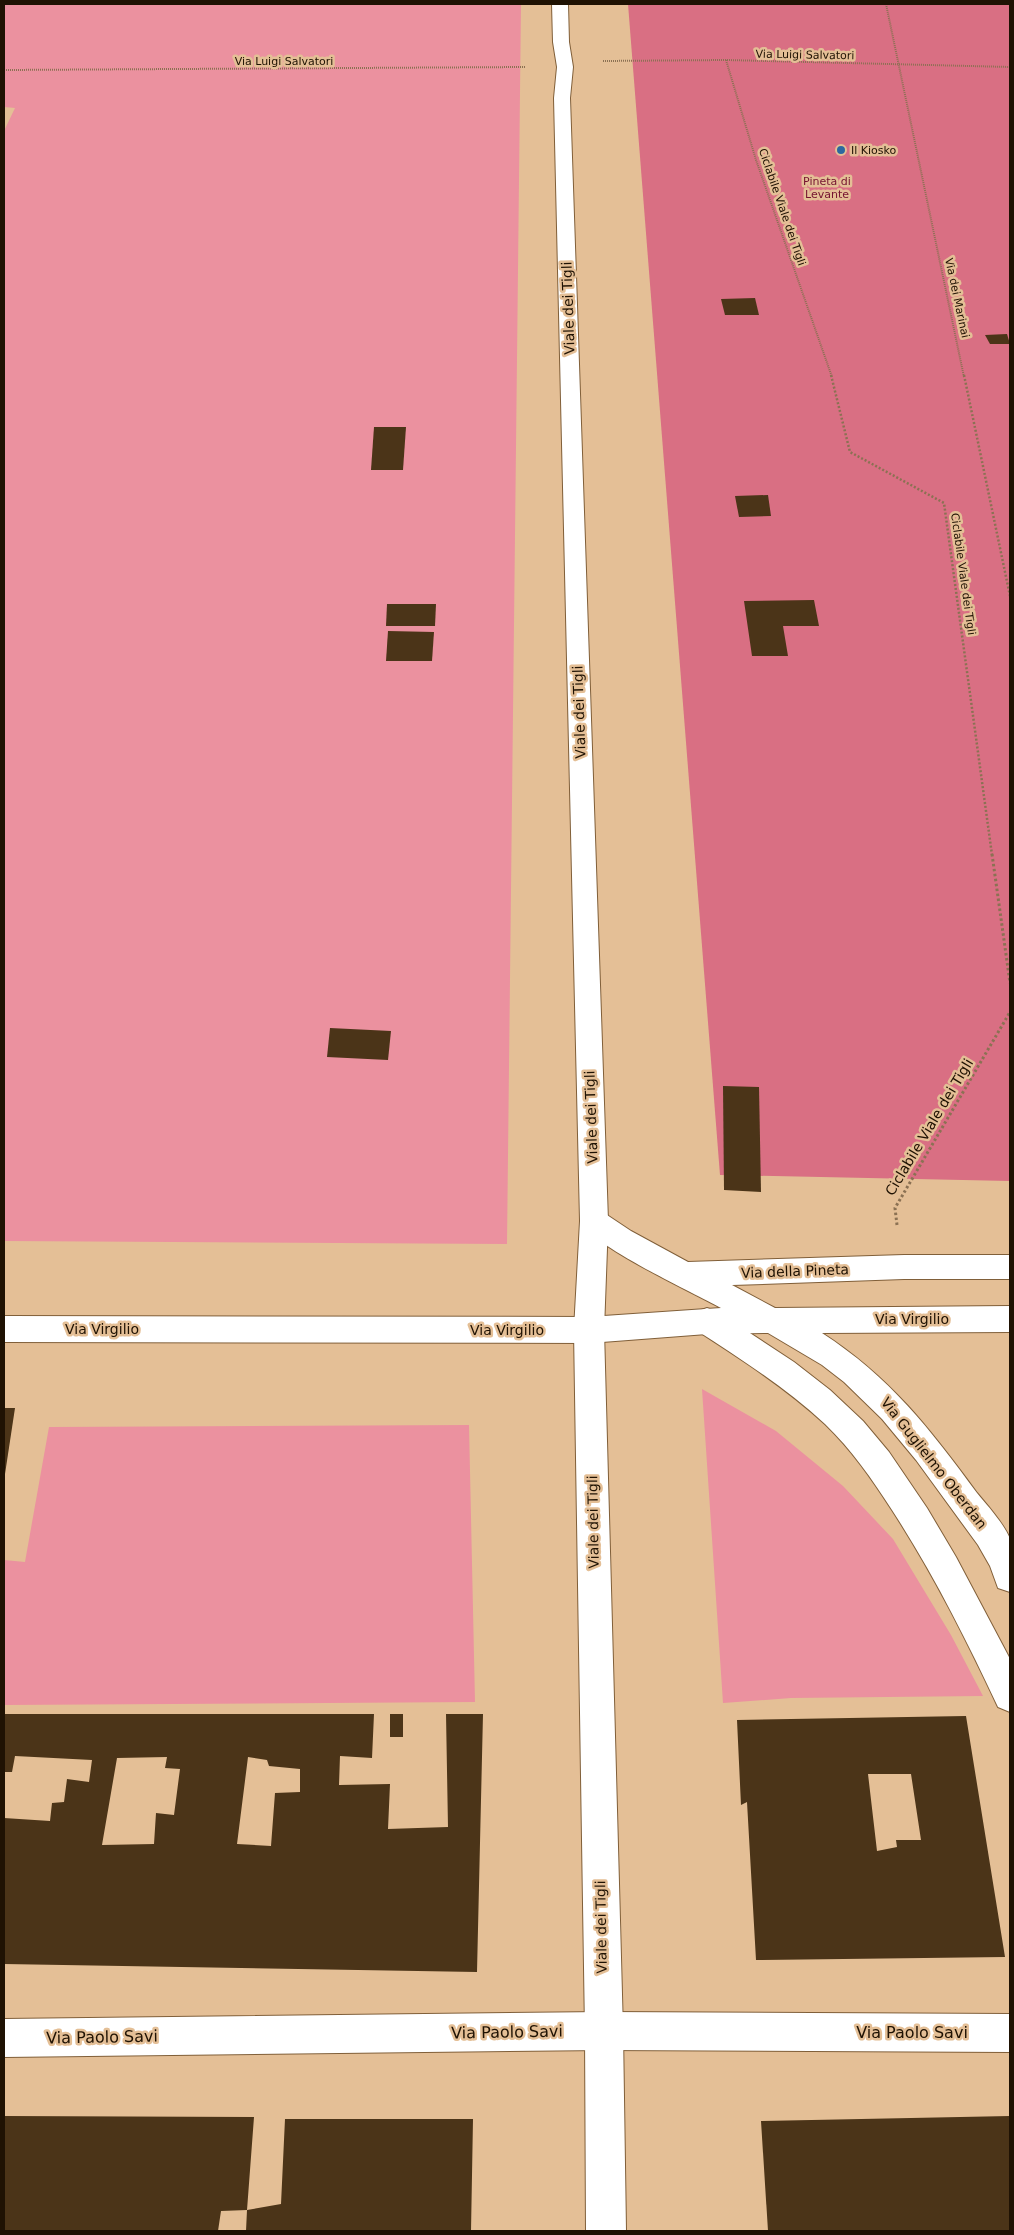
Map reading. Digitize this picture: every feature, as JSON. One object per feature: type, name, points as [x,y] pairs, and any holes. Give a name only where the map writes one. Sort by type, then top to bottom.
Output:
[{"type":"street","name":"Viale dei Tigli","points":[[560,4],[561,42],[565,67],[562,98],[594,1221],[589,1330],[604,2031],[606,2231]]},
{"type":"street","points":[[594,1221],[621,1240],[684,1274]]},
{"type":"street","name":"Via della Pineta","points":[[684,1274],[904,1267],[1010,1267]]},
{"type":"street","name":"Via Guglielmo Oberdan","points":[[684,1274],[837,1357],[865,1379],[894,1408],[991,1538],[1008,1567],[1010,1577]]},
{"type":"street","name":"Via Virgilio","points":[[4,1329],[589,1330],[707,1321],[1010,1319]]},
{"type":"street","points":[[707,1321],[816,1398],[844,1423],[870,1452],[913,1514],[955,1585],[1010,1695]]},
{"type":"street","name":"Via Paolo Savi","points":[[4,2038],[604,2031],[1010,2033]]},
{"type":"path","name":"Via dei Marinai","points":[[886,4],[1010,596]]},
{"type":"path","name":"Via Luigi Salvatori","points":[[600,61],[726,60],[1010,67]]},
{"type":"path","name":"Ciclabile Viale dei Tigli","points":[[726,60],[756,160],[832,377],[850,452],[944,503],[1010,983]]},
{"type":"path","name":"Via Luigi Salvatori","points":[[4,70],[565,67]]},
{"type":"path","name":"Ciclabile Viale dei Tigli","points":[[904,1267],[895,1208],[1010,1012]]},
{"type":"shaded area","points":[[4,4],[521,4],[507,1244],[4,1241],[4,131],[15,108],[4,107]]},
{"type":"shaded area","points":[[702,1389],[776,1431],[843,1486],[893,1539],[951,1635],[983,1696],[791,1698],[723,1703]]},
{"type":"shaded area","points":[[469,1425],[475,1702],[4,1705],[4,1560],[25,1562],[49,1427]]},
{"type":"green space","name":"Pineta di Levante","points":[[628,4],[1010,4],[1010,1181],[720,1175]]},
{"type":"building","points":[[755,298],[759,315],[725,315],[721,299]]},
{"type":"building","points":[[1007,334],[1010,344],[990,344],[985,335]]},
{"type":"building","points":[[374,427],[406,427],[403,470],[371,470]]},
{"type":"building","points":[[768,495],[771,516],[739,517],[735,496]]},
{"type":"building","points":[[814,600],[819,626],[783,626],[788,656],[752,656],[744,601]]},
{"type":"building","points":[[387,604],[436,604],[435,626],[386,626]]},
{"type":"building","points":[[388,631],[434,632],[432,661],[386,661]]},
{"type":"building","points":[[330,1028],[391,1031],[388,1060],[327,1057]]},
{"type":"building","points":[[723,1086],[759,1087],[761,1192],[724,1190]]},
{"type":"building","points":[[4,1408],[15,1408],[5,1474],[4,1474]]},
{"type":"building","points":[[4,1714],[374,1714],[372,1758],[340,1756],[339,1785],[390,1784],[388,1829],[448,1827],[446,1714],[483,1714],[477,1972],[4,1964],[4,1818],[50,1821],[52,1803],[64,1802],[67,1779],[89,1782],[92,1760],[15,1756],[12,1772],[4,1772]],"holes":[[[167,1757],[165,1768],[180,1769],[174,1815],[156,1813],[154,1844],[102,1845],[117,1758]],[[248,1757],[267,1760],[269,1766],[300,1769],[300,1792],[275,1793],[271,1846],[237,1844]]]},
{"type":"building","points":[[390,1714],[403,1714],[403,1737],[390,1737]]},
{"type":"building","points":[[966,1716],[1005,1957],[756,1960],[747,1802],[741,1805],[737,1720]],"holes":[[[868,1774],[911,1774],[921,1840],[896,1840],[897,1847],[877,1851]]]},
{"type":"building","points":[[4,2116],[254,2117],[247,2210],[221,2211],[218,2231],[4,2231]]},
{"type":"building","points":[[1010,2116],[1010,2231],[768,2231],[761,2121]]},
{"type":"building","points":[[285,2119],[473,2119],[471,2231],[246,2231],[247,2210],[281,2204]]},
{"type":"place","name":"Il Kiosko","points":[[841,150]]}]
